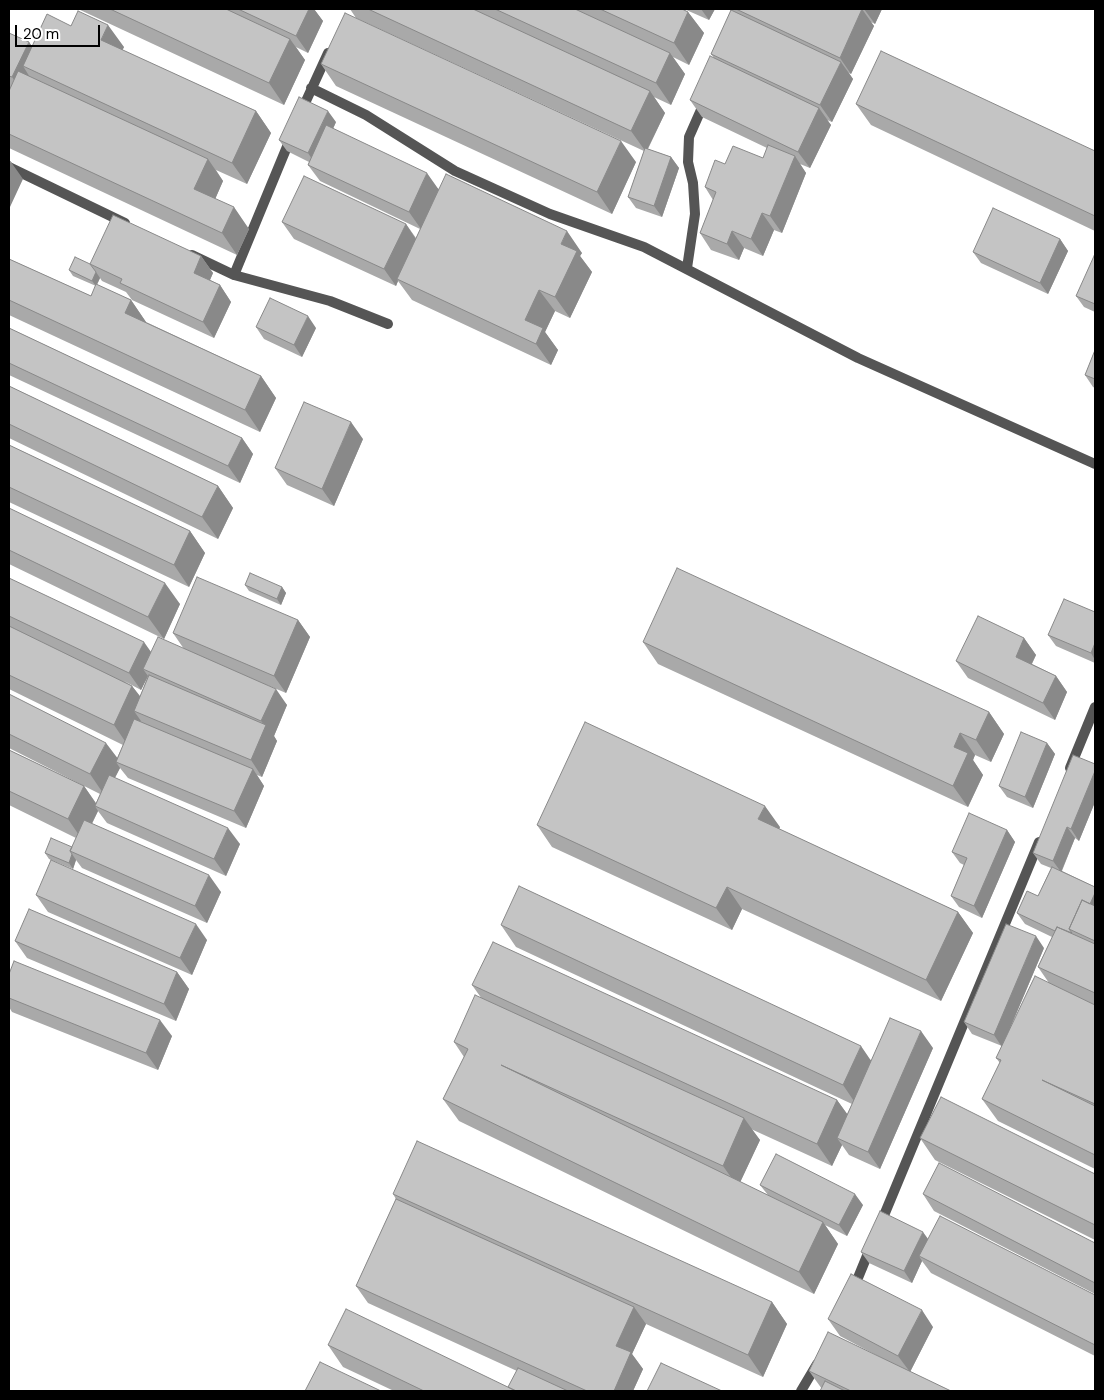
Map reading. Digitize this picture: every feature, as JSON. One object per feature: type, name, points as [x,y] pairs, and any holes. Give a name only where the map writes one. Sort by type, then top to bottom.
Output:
[{"type":"lane","points":[[234,275],[311,88],[332,44]]},
{"type":"lane","points":[[311,88],[366,115],[454,171],[550,214],[644,247],[858,358],[1095,464]]},
{"type":"lane","points":[[687,268],[695,214],[693,183],[688,162],[690,137],[707,97]]},
{"type":"lane","points":[[9,167],[135,228]]},
{"type":"lane","points":[[180,249],[234,275],[330,302],[388,324]]},
{"type":"lane","points":[[1064,781],[1095,707]]},
{"type":"lane","points":[[848,1302],[1042,836]]},
{"type":"lane","points":[[801,1391],[823,1352]]},
{"type":"building","points":[[110,9],[226,9],[290,39],[269,83]]},
{"type":"building","points":[[238,9],[309,9],[296,36]]},
{"type":"building","points":[[368,9],[473,9],[650,91],[631,131]]},
{"type":"building","points":[[495,9],[575,9],[670,53],[656,83]]},
{"type":"building","points":[[600,9],[682,9],[688,12],[674,43]]},
{"type":"building","points":[[736,9],[862,9],[840,58]]},
{"type":"building","points":[[731,10],[841,62],[820,105],[711,54]]},
{"type":"building","points":[[78,11],[108,25],[101,40],[256,111],[232,163],[23,66],[47,14],[71,26]]},
{"type":"building","points":[[345,13],[621,141],[597,192],[321,64]]},
{"type":"building","points":[[9,33],[29,42],[12,77],[9,76]]},
{"type":"building","points":[[881,51],[1095,151],[1095,216],[856,104]]},
{"type":"building","points":[[710,56],[819,108],[798,152],[690,100]]},
{"type":"building","points":[[18,71],[208,159],[194,189],[234,207],[222,233],[9,134],[9,91]]},
{"type":"building","points":[[299,97],[328,111],[308,153],[279,140]]},
{"type":"building","points":[[326,125],[427,173],[409,212],[308,165]]},
{"type":"building","points":[[768,145],[795,156],[770,216],[762,213],[751,239],[732,231],[727,244],[700,233],[716,192],[705,187],[715,160],[725,164],[733,146],[763,158]]},
{"type":"building","points":[[645,148],[671,157],[654,206],[628,197]]},
{"type":"building","points":[[446,174],[567,231],[561,244],[577,251],[555,297],[539,290],[525,320],[543,328],[536,344],[397,279]]},
{"type":"building","points":[[304,176],[406,224],[384,269],[282,222]]},
{"type":"building","points":[[993,208],[1060,239],[1040,283],[973,252]]},
{"type":"building","points":[[113,215],[201,256],[194,273],[220,285],[203,322],[120,283],[122,279],[90,264]]},
{"type":"building","points":[[75,257],[90,264],[96,272],[92,281],[69,270]]},
{"type":"building","points":[[1095,257],[1095,304],[1076,296]]},
{"type":"building","points":[[9,259],[91,296],[96,284],[131,300],[125,313],[261,376],[245,410],[9,300]]},
{"type":"building","points":[[270,298],[308,316],[294,345],[256,327]]},
{"type":"building","points":[[9,328],[242,438],[228,466],[9,363]]},
{"type":"building","points":[[1095,350],[1095,379],[1085,375]]},
{"type":"building","points":[[9,386],[218,486],[202,517],[9,424]]},
{"type":"building","points":[[304,402],[351,422],[322,489],[275,468]]},
{"type":"building","points":[[9,445],[190,531],[174,565],[9,487]]},
{"type":"building","points":[[9,508],[165,583],[148,617],[9,550]]},
{"type":"building","points":[[677,568],[989,712],[976,740],[960,733],[954,747],[968,753],[953,786],[643,642]]},
{"type":"building","points":[[250,573],[282,587],[277,599],[245,585]]},
{"type":"building","points":[[197,577],[298,620],[274,676],[173,633]]},
{"type":"building","points":[[9,578],[144,642],[129,673],[9,616]]},
{"type":"building","points":[[1064,599],[1095,612],[1095,643],[1091,653],[1048,635]]},
{"type":"building","points":[[978,616],[1024,638],[1016,657],[1056,676],[1043,703],[956,661]]},
{"type":"building","points":[[9,626],[132,686],[114,725],[9,675]]},
{"type":"building","points":[[158,637],[276,689],[261,721],[143,669]]},
{"type":"building","points":[[149,675],[266,725],[251,760],[134,711]]},
{"type":"building","points":[[9,694],[106,743],[90,774],[9,734]]},
{"type":"building","points":[[134,719],[253,769],[234,811],[116,762]]},
{"type":"building","points":[[585,722],[765,806],[758,819],[958,912],[926,980],[727,887],[716,908],[537,825]]},
{"type":"building","points":[[1021,732],[1047,743],[1025,797],[999,786]]},
{"type":"building","points":[[9,750],[84,786],[68,819],[9,791]]},
{"type":"building","points":[[1073,755],[1095,764],[1095,771],[1071,829],[1067,827],[1053,861],[1033,853]]},
{"type":"building","points":[[109,775],[228,828],[214,859],[95,806]]},
{"type":"building","points":[[969,813],[1007,830],[974,906],[951,896],[967,858],[952,852]]},
{"type":"building","points":[[84,820],[209,875],[195,906],[70,851]]},
{"type":"building","points":[[51,838],[72,847],[69,863],[45,853]]},
{"type":"building","points":[[51,860],[196,924],[180,958],[36,895]]},
{"type":"building","points":[[1052,867],[1095,887],[1095,893],[1090,904],[1082,900],[1069,929],[1072,933],[1057,927],[1055,931],[1017,913],[1027,891],[1038,896]]},
{"type":"building","points":[[519,886],[861,1046],[843,1085],[501,925]]},
{"type":"building","points":[[1082,900],[1095,906],[1095,941],[1069,929]]},
{"type":"building","points":[[29,909],[177,972],[164,1004],[15,941]]},
{"type":"building","points":[[1006,924],[1036,936],[994,1035],[964,1022]]},
{"type":"building","points":[[1057,927],[1095,944],[1095,993],[1038,967]]},
{"type":"building","points":[[493,942],[837,1100],[817,1144],[472,985]]},
{"type":"building","points":[[14,961],[160,1020],[146,1053],[9,998],[9,974]]},
{"type":"building","points":[[1035,976],[1095,1005],[1095,1104],[1042,1080],[1095,1106],[1095,1155],[982,1099],[1001,1060],[996,1058]]},
{"type":"building","points":[[475,995],[744,1118],[723,1166],[501,1065],[823,1222],[799,1272],[443,1099],[468,1049],[454,1042]]},
{"type":"building","points":[[890,1018],[921,1031],[868,1152],[837,1138]]},
{"type":"building","points":[[941,1097],[1095,1174],[1095,1225],[920,1138]]},
{"type":"building","points":[[417,1141],[772,1302],[748,1355],[393,1194]]},
{"type":"building","points":[[776,1154],[855,1194],[839,1225],[760,1185]]},
{"type":"building","points":[[939,1163],[1095,1243],[1095,1283],[923,1194]]},
{"type":"building","points":[[396,1199],[634,1307],[616,1346],[631,1352],[614,1391],[587,1391],[356,1286]]},
{"type":"building","points":[[880,1211],[923,1232],[904,1271],[861,1252]]},
{"type":"building","points":[[940,1216],[1095,1295],[1095,1345],[919,1256]]},
{"type":"building","points":[[851,1274],[922,1310],[898,1356],[828,1319]]},
{"type":"building","points":[[346,1309],[516,1391],[424,1391],[328,1345]]},
{"type":"building","points":[[828,1332],[951,1391],[851,1391],[809,1371]]},
{"type":"building","points":[[320,1362],[381,1391],[305,1391]]},
{"type":"building","points":[[661,1363],[722,1391],[647,1391]]},
{"type":"building","points":[[518,1368],[568,1391],[516,1391],[508,1387]]},
{"type":"building","points":[[825,1381],[845,1391],[820,1391]]}]
